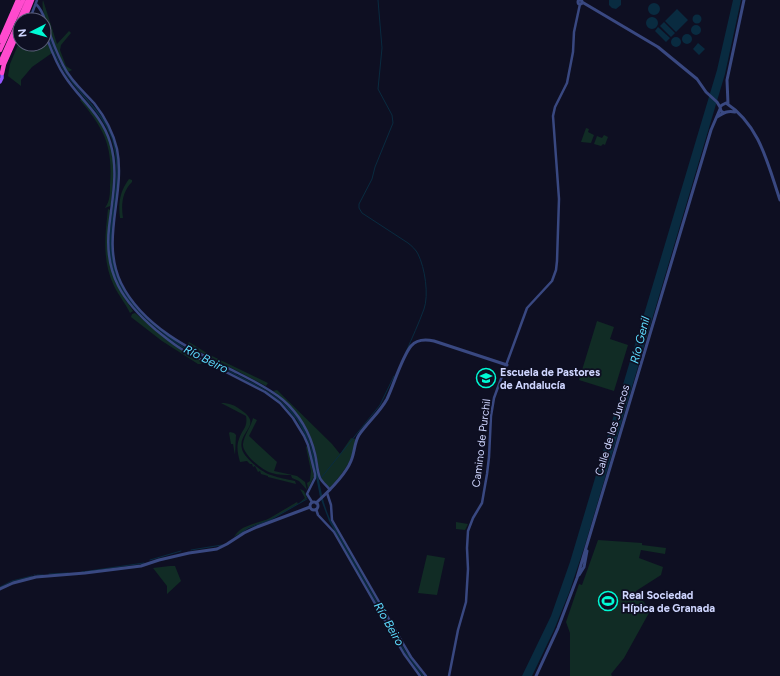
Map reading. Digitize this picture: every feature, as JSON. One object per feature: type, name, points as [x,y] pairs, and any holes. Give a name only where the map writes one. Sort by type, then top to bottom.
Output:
[{"type":"highway","points":[[0,41],[18,0]]},
{"type":"highway","points":[[0,50],[23,0]]},
{"type":"highway","points":[[1,61],[28,0]]},
{"type":"highway","points":[[27,12],[32,0]]},
{"type":"highway","points":[[1,72],[12,46]]},
{"type":"main road","points":[[0,82],[2,78],[1,72]]},
{"type":"street","points":[[33,12],[37,0]]},
{"type":"street","points":[[574,0],[589,6],[658,47],[691,73],[724,112]]},
{"type":"street","points":[[728,111],[726,104],[727,80],[744,0]]},
{"type":"street","name":"Camino de Purchil","points":[[449,676],[458,630],[466,602],[468,531],[473,518],[482,503],[489,457],[493,407],[497,389],[507,366],[527,308],[548,285],[556,270],[559,199],[553,112],[564,92],[568,79],[574,52],[574,32],[579,2]]},
{"type":"street","points":[[36,4],[45,17],[64,67],[72,80],[103,115],[114,138],[119,158],[119,170],[112,232],[112,248],[117,272],[127,294],[138,308],[153,322],[181,344],[267,389],[289,406],[308,434],[312,444],[320,479],[328,492],[332,520],[400,640],[426,676]]},
{"type":"street","points":[[52,52],[64,76],[99,117],[110,140],[115,169],[108,235],[108,250],[111,266],[120,290],[134,311],[172,343],[265,392],[286,409],[299,426],[308,445],[315,478],[307,494],[312,502],[316,503]]},
{"type":"street","points":[[717,102],[726,104],[750,124],[758,139],[780,200]]},
{"type":"street","points":[[720,108],[726,104]]},
{"type":"street","name":"Calle de los Juncos","points":[[536,676],[558,628],[577,578],[584,567],[587,557],[587,547],[711,130],[720,108]]},
{"type":"street","points":[[717,117],[728,111],[737,112]]},
{"type":"street","points":[[316,503],[328,492],[351,463],[356,442],[360,434],[383,405],[408,350],[416,342],[427,340],[434,341],[507,366]]},
{"type":"street","points":[[0,589],[13,583],[36,577],[141,566],[188,553],[217,549],[256,527],[310,507],[312,502]]},
{"type":"street","points":[[316,503],[318,506],[316,509],[318,515],[334,532],[404,654],[420,676]]},
{"type":"street","points":[[310,507],[312,510],[316,509]]},
{"type":"green space","points":[[43,0],[47,12],[44,12]]},
{"type":"green space","points":[[52,28],[57,44],[69,31],[71,33],[61,45],[60,50],[66,66],[72,70],[68,72],[52,37]]},
{"type":"green space","points":[[15,52],[52,53],[32,67],[21,80],[21,86],[8,76],[10,64]]},
{"type":"green space","points":[[83,98],[99,118],[111,144],[114,167],[111,204],[105,208],[109,200],[111,171],[108,148],[101,129],[80,100]]},
{"type":"green space","points":[[586,128],[589,129],[588,132],[594,135],[591,143],[581,142]]},
{"type":"green space","points":[[604,135],[608,137],[605,145],[603,144],[601,146],[594,144],[597,136],[602,138]]},
{"type":"green space","points":[[129,179],[132,180],[132,182],[124,194],[122,204],[123,218],[120,218],[120,197]]},
{"type":"green space","points":[[108,209],[110,210],[107,246],[115,281],[133,311],[130,313],[110,277],[105,248]]},
{"type":"green space","points":[[135,313],[170,342],[203,362],[198,364],[162,341],[131,317],[132,314]]},
{"type":"green space","points":[[597,321],[614,327],[610,339],[628,345],[614,391],[579,380]]},
{"type":"green space","points":[[189,342],[210,355],[268,383],[266,386],[187,345]]},
{"type":"green space","points":[[277,390],[332,444],[340,454],[351,438],[355,439],[353,453],[347,466],[330,488],[321,479],[315,450],[298,415],[273,391]]},
{"type":"green space","points":[[221,403],[236,407],[247,415],[250,420],[250,424],[241,443],[243,453],[246,457],[268,474],[295,481],[296,484],[268,477],[261,474],[260,471],[258,472],[255,466],[253,467],[252,464],[247,461],[240,462],[238,442],[245,426],[246,416]]},
{"type":"green space","points":[[253,418],[257,420],[249,436],[277,462],[274,471],[297,476],[305,482],[307,490],[299,481],[292,478],[291,475],[274,474],[268,472],[249,457],[243,444]]},
{"type":"green space","points":[[230,432],[236,435],[235,455],[233,444],[231,444]]},
{"type":"green space","points":[[307,446],[314,476],[308,489],[307,483],[310,481],[311,471]]},
{"type":"green space","points":[[300,489],[304,491],[307,498],[298,504],[305,498]]},
{"type":"green space","points":[[297,502],[298,504],[272,519],[252,526],[234,537],[241,529],[270,518]]},
{"type":"green space","points":[[456,522],[468,524],[465,530],[456,529]]},
{"type":"green space","name":"Real Sociedad Hípica de Granada","points":[[598,540],[642,543],[642,545],[666,548],[665,554],[641,550],[639,558],[663,567],[661,575],[636,591],[650,611],[624,658],[611,674],[612,676],[570,676],[570,633],[566,622],[579,584],[582,585]]},
{"type":"green space","points":[[427,555],[445,558],[437,595],[418,593]]},
{"type":"green space","points":[[175,566],[181,581],[167,594],[167,586],[153,568]]},
{"type":"water","points":[[609,0],[621,0],[621,5],[616,9],[612,8],[609,5]]},
{"type":"water","name":"Río Genil","points":[[733,0],[741,0],[725,74],[585,545],[569,593],[554,630],[532,676],[522,676],[551,616],[570,562],[717,70]]},
{"type":"water","points":[[652,3],[656,3],[660,9],[656,15],[652,15],[648,11],[648,7]]},
{"type":"water","points":[[677,9],[688,20],[676,32],[665,21]]},
{"type":"water","points":[[695,15],[699,15],[701,19],[699,23],[695,23],[693,21],[693,17]]},
{"type":"water","points":[[650,17],[654,17],[658,23],[654,29],[650,29],[646,25],[646,21]]},
{"type":"water","points":[[664,22],[675,33],[671,37],[660,26]]},
{"type":"water","points":[[696,25],[701,30],[696,35],[691,30]]},
{"type":"water","points":[[658,27],[670,38],[666,42],[655,31]]},
{"type":"water","points":[[687,34],[692,39],[687,44],[682,39]]},
{"type":"water","points":[[676,37],[681,42],[676,47],[671,42]]},
{"type":"water","name":"Río Beiro","points":[[52,42],[63,68],[104,120],[113,138],[117,157],[118,176],[112,231],[112,247],[117,276],[123,289],[142,313],[175,341],[187,349],[272,394],[282,401],[299,420],[306,431],[311,445],[321,491],[330,519],[406,652],[424,676],[422,676],[405,653],[329,521],[320,497],[310,446],[297,420],[281,402],[266,391],[183,348],[169,339],[137,310],[120,287],[111,261],[109,246],[116,174],[115,151],[112,140],[98,114],[63,70],[54,52]]},
{"type":"water","points":[[698,43],[705,49],[699,55],[693,49]]},
{"type":"waterway","points":[[378,0],[382,48],[378,89],[392,115],[393,123],[375,167],[372,179],[359,204],[359,208],[362,213],[409,244],[418,254],[423,267],[426,282],[424,309],[406,352]]},
{"type":"waterway","points":[[321,478],[380,405],[394,376]]},
{"type":"waterway","points":[[239,534],[248,528],[272,519],[307,499]]},
{"type":"waterway","points":[[191,550],[222,545]]},
{"type":"waterway","points":[[150,560],[181,551]]},
{"type":"waterway","points":[[82,572],[144,563]]},
{"type":"waterway","points":[[49,574],[68,573]]},
{"type":"waterway","points":[[37,575],[43,575]]},
{"type":"waterway","points":[[0,587],[12,581],[32,576]]},
{"type":"place","name":"Escuela de Pastores de Andalucía","points":[[486,378]]},
{"type":"place","name":"Real Sociedad Hípica de Granada","points":[[608,601]]}]
